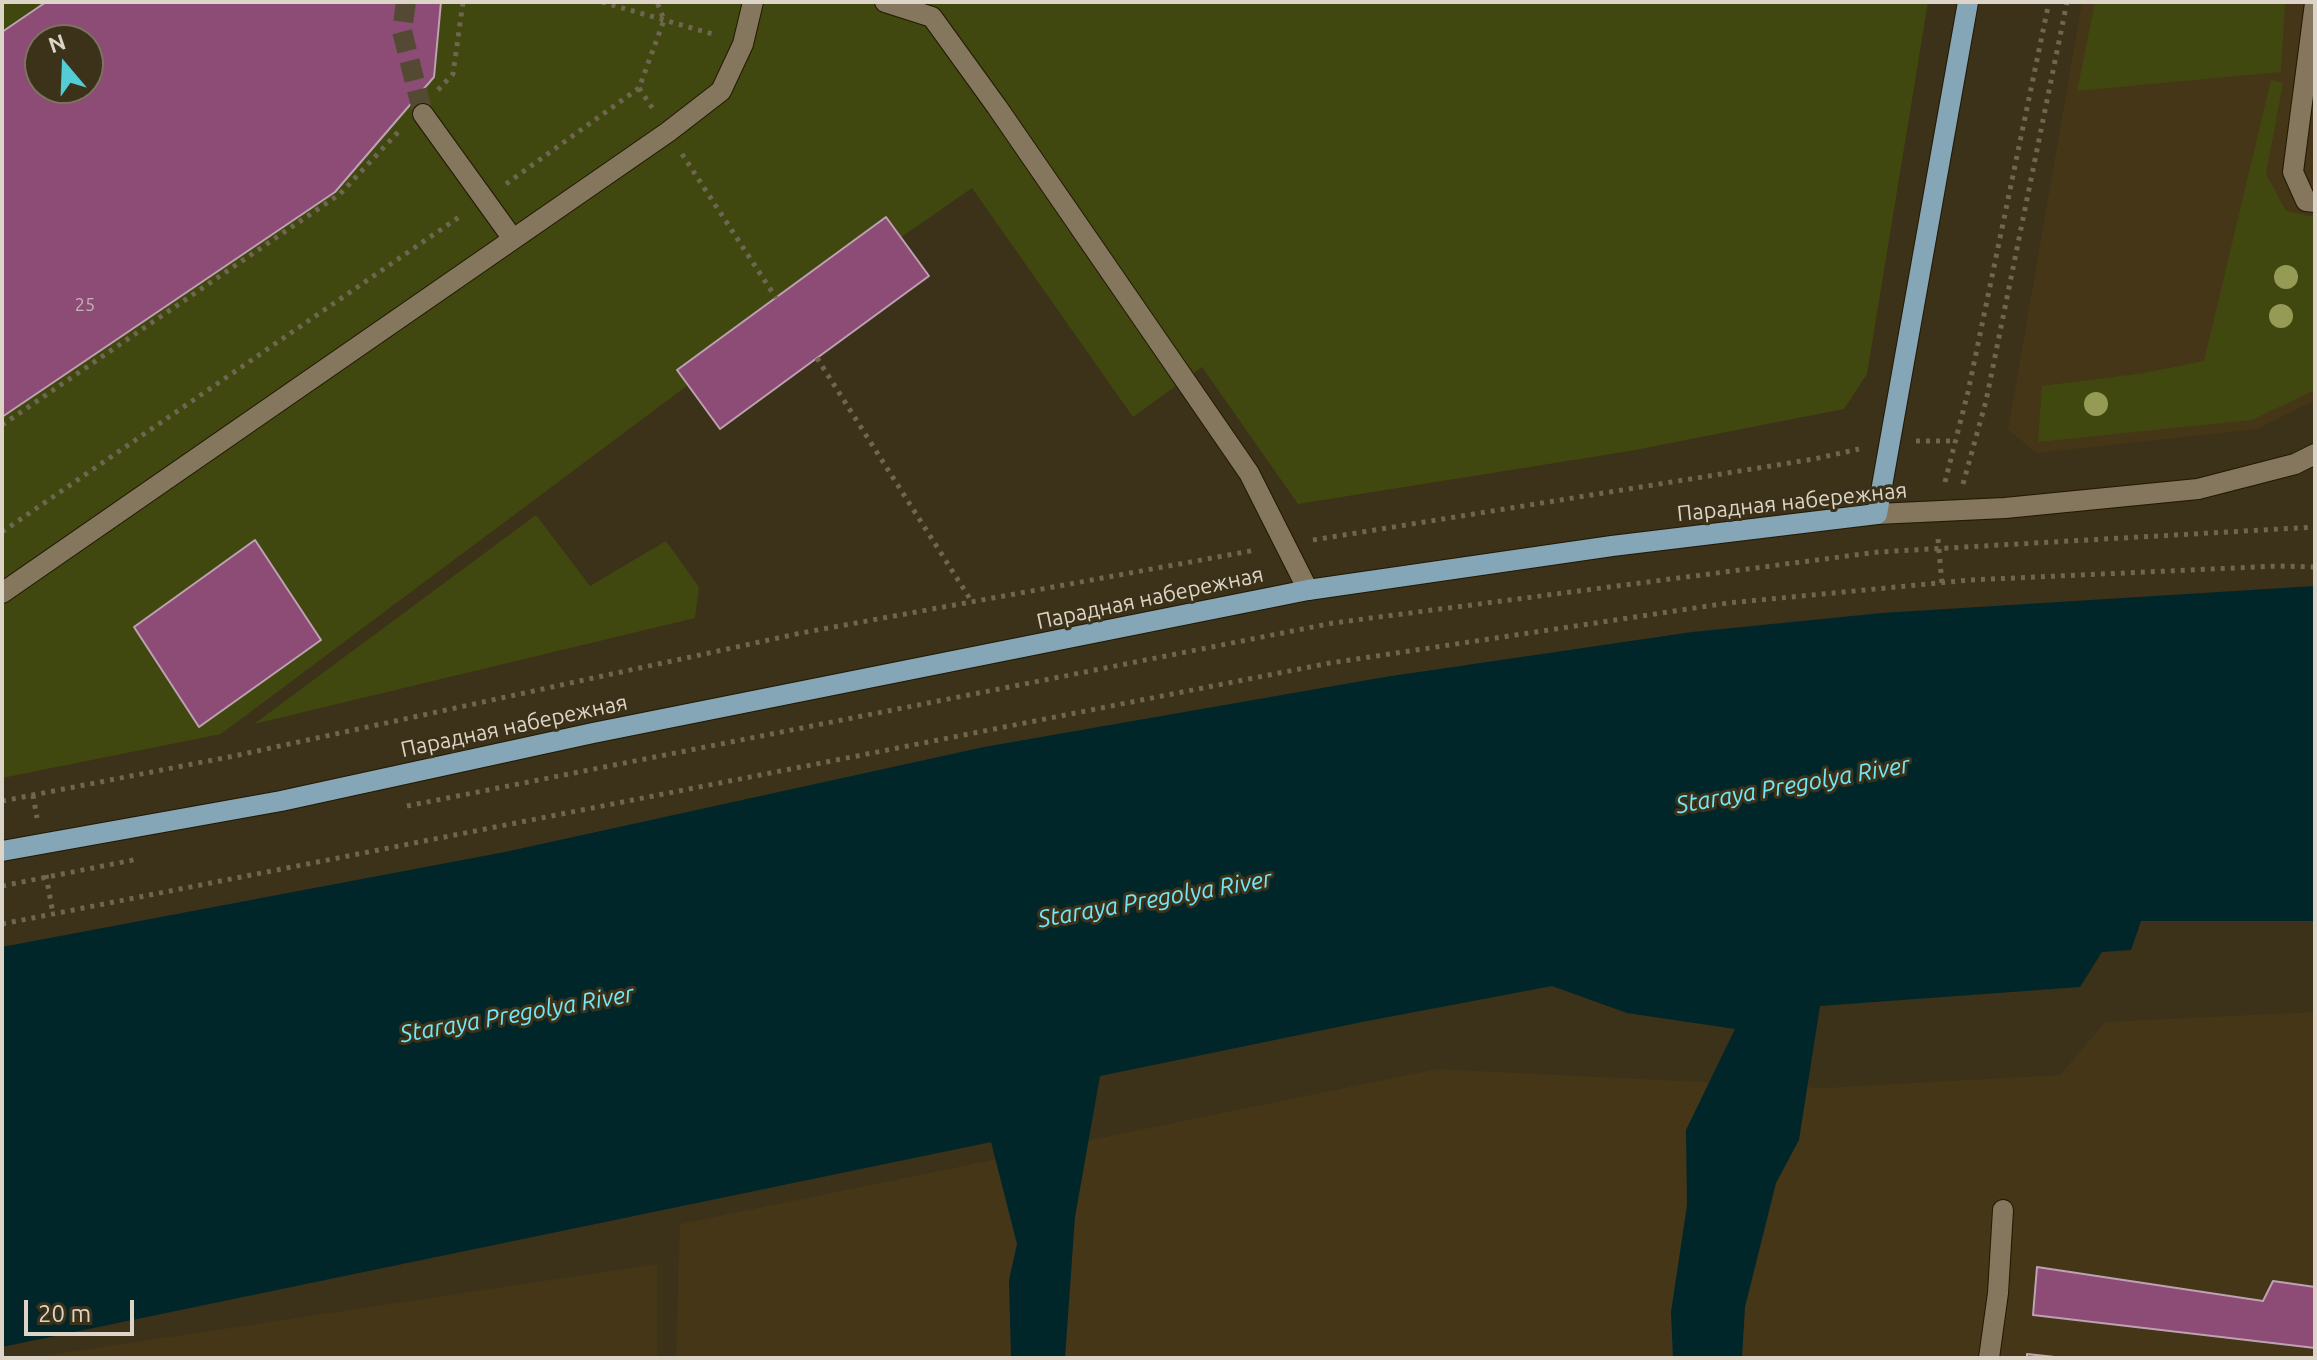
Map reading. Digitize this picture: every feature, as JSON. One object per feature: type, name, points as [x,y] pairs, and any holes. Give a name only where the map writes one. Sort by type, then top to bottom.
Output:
[{"type":"main road","points":[[1877,514],[1968,2]]},
{"type":"main road","name":"Парадная набережная","points":[[2,851],[281,801],[593,733],[1308,590],[1596,548],[1877,514]]},
{"type":"street","points":[[2,593],[668,132],[721,91],[743,44],[753,2]]},
{"type":"street","points":[[885,2],[932,17],[997,107],[1249,473],[1308,590]]},
{"type":"street","points":[[2315,3],[2293,172],[2306,201],[2315,202]]},
{"type":"street","points":[[428,105],[484,199],[513,239]]},
{"type":"street","name":"Парадная набережная","points":[[1877,514],[2005,508],[2198,489],[2295,464],[2315,454]]},
{"type":"street","points":[[1989,1358],[1998,1293],[2003,1210]]},
{"type":"path","points":[[428,105],[453,74],[463,2]]},
{"type":"path","points":[[602,2],[743,44]]},
{"type":"path","points":[[2,532],[484,199],[639,88],[664,20],[657,2]]},
{"type":"path","points":[[1959,548],[1947,510],[1956,441],[2049,2]]},
{"type":"path","points":[[1942,584],[1937,550],[1947,510],[1986,401],[2067,2]]},
{"type":"path","points":[[639,88],[776,298]]},
{"type":"path","points":[[2,425],[340,194],[402,129]]},
{"type":"path","points":[[817,358],[972,602]]},
{"type":"path","points":[[2,801],[234,756],[801,633],[1285,545],[1814,459],[1889,441],[1956,441]]},
{"type":"path","points":[[395,808],[1333,623],[1878,552],[2315,527]]},
{"type":"path","points":[[2,924],[1330,663],[1728,603],[1970,580],[2247,567],[2315,567]]},
{"type":"path","points":[[2,886],[151,856]]},
{"type":"shaded area","points":[[2082,2],[2315,2],[2315,400],[2257,429],[2037,453],[2008,430]]},
{"type":"shaded area","points":[[2315,1012],[2315,1358],[676,1358],[680,1224],[1437,1069],[1823,1088],[2060,1075],[2105,1022]]},
{"type":"shaded area","points":[[657,1264],[657,1358],[29,1358]]},
{"type":"green space","points":[[2,2],[1928,2],[1867,374],[1844,409],[1630,451],[1298,504],[1202,367],[1133,417],[972,188],[688,385],[221,734],[2,778]]},
{"type":"green space","points":[[2095,2],[2285,2],[2281,72],[2077,91]]},
{"type":"green space","points":[[2271,80],[2283,83],[2266,174],[2286,211],[2315,217],[2315,390],[2252,420],[2038,442],[2042,386],[2144,373],[2204,361]]},
{"type":"green space","points":[[536,515],[590,586],[666,541],[699,587],[695,618],[254,724]]},
{"type":"water","name":"Staraya Pregolya River","points":[[2315,586],[2315,921],[2141,921],[2131,950],[2102,952],[2080,987],[1820,1006],[1799,1140],[1776,1183],[1745,1307],[1742,1358],[1673,1358],[1671,1312],[1687,1205],[1686,1130],[1735,1029],[1627,1013],[1552,986],[1100,1076],[1075,1217],[1065,1358],[1011,1358],[1009,1280],[1017,1244],[991,1142],[2,1347],[2,947],[505,852],[984,747],[1385,677],[1692,632],[1882,613]]},
{"type":"building","points":[[46,2],[441,2],[434,77],[335,192],[2,417],[2,32]]},
{"type":"building","points":[[886,217],[929,276],[720,429],[677,370]]},
{"type":"building","points":[[255,540],[321,640],[199,727],[134,627]]},
{"type":"building","points":[[2037,1267],[2263,1301],[2273,1281],[2315,1287],[2315,1348],[2033,1315]]},
{"type":"building","points":[[2027,1354],[2064,1358],[2027,1358]]},
{"type":"tunnel","points":[[406,2],[402,31],[423,114]]}]
